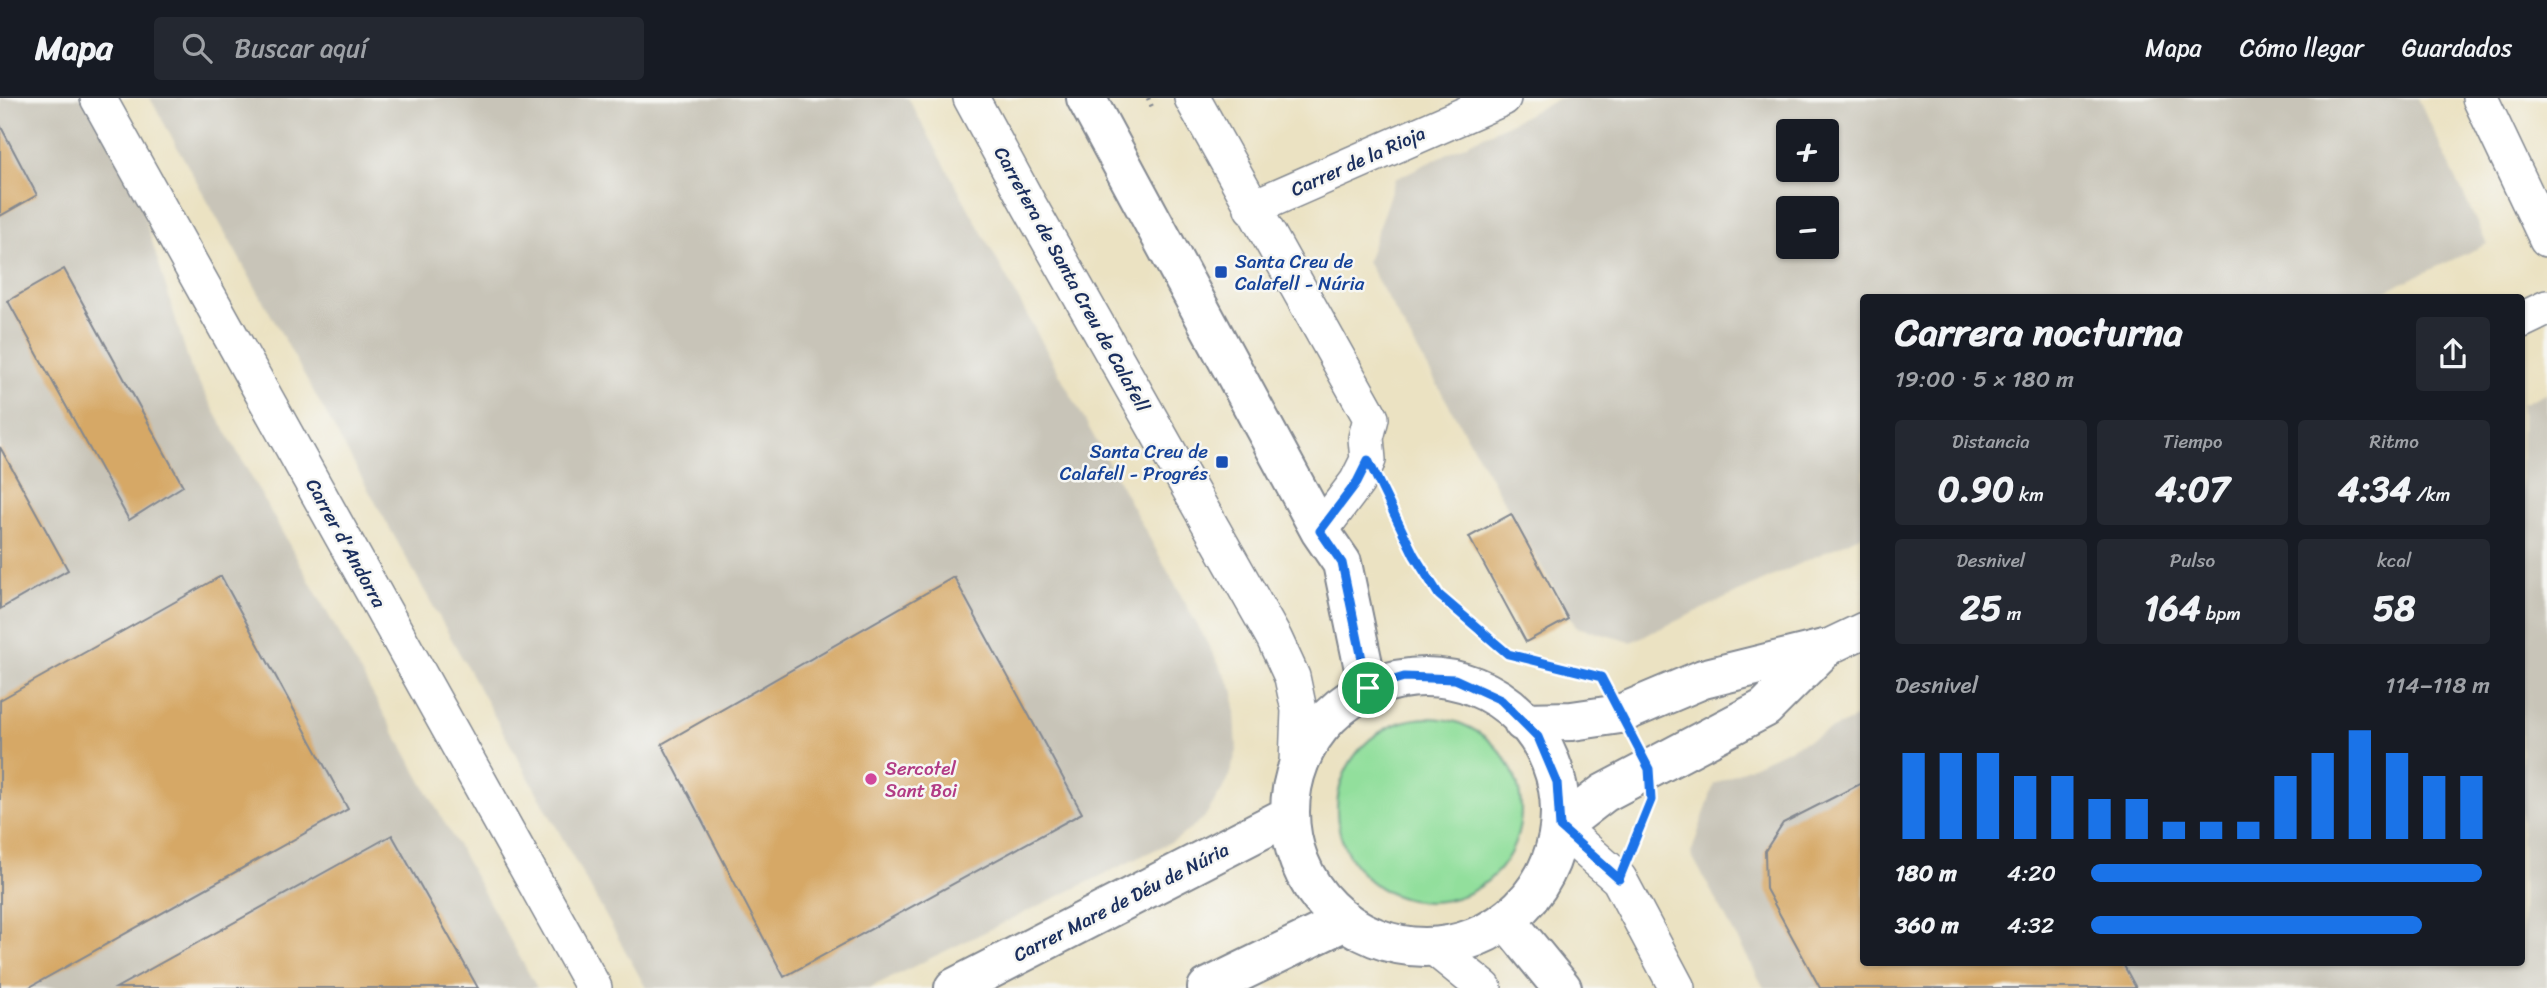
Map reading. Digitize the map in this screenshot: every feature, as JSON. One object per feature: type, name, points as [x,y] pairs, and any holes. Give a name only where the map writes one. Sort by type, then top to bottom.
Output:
[{"type":"street","name":"Carrer d'Andorra","points":[[99,98],[594,988]]},
{"type":"street","name":"Carretera de Santa Creu de Calafell","points":[[971,98],[1274,638],[1292,677],[1299,710],[1297,764]]},
{"type":"street","points":[[1086,98],[1320,531],[1342,563],[1368,688]]},
{"type":"street","points":[[1192,98],[1371,418],[1366,438],[1368,460],[1357,482],[1320,531]]},
{"type":"street","name":"Carrer de la Rioja","points":[[1252,208],[1503,98]]},
{"type":"street","points":[[2480,98],[2547,239]]},
{"type":"street","points":[[2525,319],[2547,308]]},
{"type":"street","points":[[1523,722],[1572,721],[1620,713],[1703,679],[1824,649],[1860,633]]},
{"type":"street","points":[[1560,827],[1604,793],[1765,708],[1824,649]]},
{"type":"street","points":[[1404,677],[1455,679],[1501,700],[1538,737],[1557,782],[1560,827],[1547,872],[1533,894],[1508,922],[1459,944],[1399,947],[1343,922],[1304,876],[1288,816],[1297,764],[1329,715],[1368,688],[1404,677]]},
{"type":"street","name":"Carrer Mare de Déu de Núria","points":[[954,988],[1288,816]]},
{"type":"street","points":[[1560,827],[1619,879],[1677,988]]},
{"type":"street","points":[[1207,988],[1343,922]]},
{"type":"street","points":[[1508,922],[1562,988]]},
{"type":"street","points":[[1432,946],[1484,988]]},
{"type":"path","points":[[1148,98],[1156,112]]},
{"type":"path","points":[[1368,460],[1414,555],[1439,595],[1508,654],[1601,677],[1620,713]]},
{"type":"path","points":[[1619,879],[1651,800],[1649,769]]},
{"type":"shaded area","points":[[0,98],[108,98],[191,369],[537,988],[0,988]]},
{"type":"shaded area","points":[[150,98],[908,98],[1234,692],[1237,751],[1227,782],[1204,818],[1177,839],[869,988],[646,988]]},
{"type":"shaded area","points":[[1561,98],[2418,98],[2487,244],[2378,294],[1860,294],[1860,536],[1631,642],[1576,627],[1367,262],[1395,179]]},
{"type":"shaded area","points":[[2547,392],[2547,988],[1764,988],[1691,854],[1714,784],[1860,716],[1860,966],[2525,966],[2525,403]]},
{"type":"green space","points":[[1429,718],[1464,725],[1480,733],[1494,745],[1506,759],[1514,775],[1521,810],[1514,845],[1506,861],[1494,875],[1480,887],[1464,895],[1429,902],[1394,895],[1378,887],[1364,875],[1352,861],[1344,845],[1337,810],[1344,775],[1352,759],[1364,745],[1378,733],[1394,725]]},
{"type":"building","points":[[0,125],[37,195],[0,216]]},
{"type":"building","points":[[64,269],[183,486],[129,520],[8,301]]},
{"type":"building","points":[[0,447],[68,570],[0,609]]},
{"type":"building","points":[[1511,514],[1568,619],[1526,642],[1469,537]]},
{"type":"building","points":[[221,576],[348,809],[28,988],[0,988],[0,700]]},
{"type":"building","name":"Sercotel Sant Boi","points":[[954,577],[1082,813],[784,977],[662,744]]},
{"type":"building","points":[[1860,784],[1860,966],[2124,966],[2136,988],[1820,988],[1766,889],[1765,851],[1783,823]]},
{"type":"building","points":[[392,835],[478,988],[116,988]]},
{"type":"place","name":"Santa Creu de Calafell - Núria","points":[[1221,272]]},
{"type":"place","name":"Santa Creu de Calafell - Progrés","points":[[1222,462]]},
{"type":"place","name":"Sercotel Sant Boi","points":[[871,779]]},
{"type":"route","points":[[1368,460],[1414,555],[1439,595],[1508,654],[1601,677],[1649,769],[1651,800],[1619,879],[1560,827],[1557,782],[1538,737],[1501,700],[1455,679],[1404,677],[1368,688],[1342,563],[1320,531],[1357,482],[1368,460]]}]
